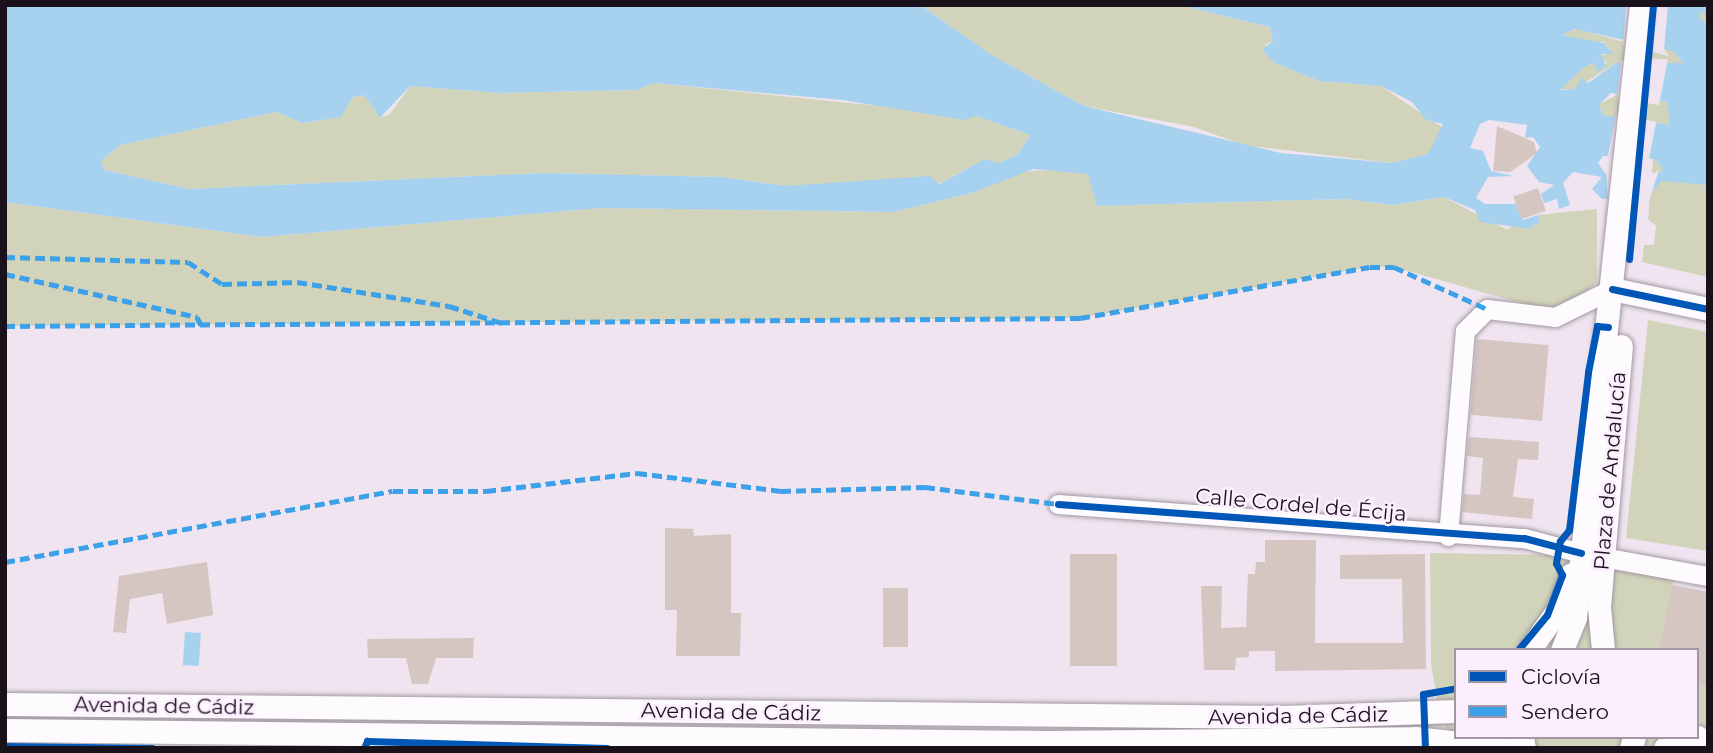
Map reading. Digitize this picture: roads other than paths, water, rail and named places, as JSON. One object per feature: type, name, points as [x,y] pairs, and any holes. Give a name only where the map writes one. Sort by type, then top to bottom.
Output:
[{"type":"main road","points":[[1624,259],[1642,5]]},
{"type":"main road","points":[[1624,259],[1653,5]]},
{"type":"main road","name":"Plaza de Andalucía","points":[[1563,648],[1575,617],[1592,555],[1624,259]]},
{"type":"main road","points":[[1619,290],[1708,309]]},
{"type":"main road","points":[[1530,648],[1592,555]]},
{"type":"main road","name":"Plaza de Andalucía","points":[[1592,555],[1603,648]]},
{"type":"main road","points":[[1336,716],[1454,696]]},
{"type":"main road","name":"Avenida de Cádiz","points":[[5,704],[1026,715],[1336,716],[1454,711]]},
{"type":"main road","points":[[324,708],[324,740]]},
{"type":"main road","points":[[188,739],[200,718],[263,718],[291,709]]},
{"type":"main road","name":"Avenida de Cádiz","points":[[5,730],[188,739],[1048,745],[1430,743],[1504,748]]},
{"type":"street","points":[[1448,536],[1465,331],[1487,309],[1555,317],[1619,290]]},
{"type":"street","name":"Calle Cordel de Écija","points":[[1058,503],[1448,536],[1524,538],[1592,555],[1708,576]]},
{"type":"street","points":[[1026,715],[1048,745]]},
{"type":"water","points":[[5,5],[920,5],[990,54],[1084,106],[1281,153],[1391,163],[1428,154],[1443,124],[1426,120],[1412,102],[1381,86],[1319,81],[1275,63],[1262,50],[1273,41],[1270,27],[1179,5],[1703,6],[1708,11],[1708,24],[1703,11],[1698,16],[1708,26],[1708,185],[1662,181],[1650,194],[1602,199],[1592,189],[1602,177],[1573,172],[1563,183],[1570,205],[1559,209],[1557,199],[1544,203],[1541,194],[1554,185],[1539,182],[1527,166],[1540,147],[1533,137],[1525,138],[1527,125],[1489,120],[1480,124],[1470,148],[1483,151],[1491,171],[1513,176],[1488,177],[1476,198],[1485,204],[1516,204],[1523,220],[1538,215],[1540,221],[1529,229],[1480,222],[1475,210],[1444,197],[1394,205],[1345,199],[1097,206],[1088,174],[1033,169],[972,193],[893,212],[601,208],[262,237],[5,202]],"holes":[[[1575,29],[1673,51],[1684,63],[1616,63],[1588,83],[1582,78],[1575,89],[1560,90],[1584,67],[1595,63],[1597,72],[1606,66],[1601,54],[1613,54],[1604,43],[1562,35]],[[654,83],[842,100],[965,120],[976,116],[1030,135],[1018,154],[999,163],[985,159],[939,184],[930,176],[786,186],[722,177],[545,173],[189,189],[104,170],[101,161],[120,145],[276,112],[303,123],[341,117],[353,97],[364,95],[380,118],[410,86],[500,93],[636,90]],[[1611,93],[1668,102],[1669,125],[1603,115],[1599,105]],[[1603,156],[1655,159],[1663,169],[1654,177],[1605,173],[1598,163]]]},
{"type":"water","points":[[185,632],[201,633],[199,666],[183,665]]}]
